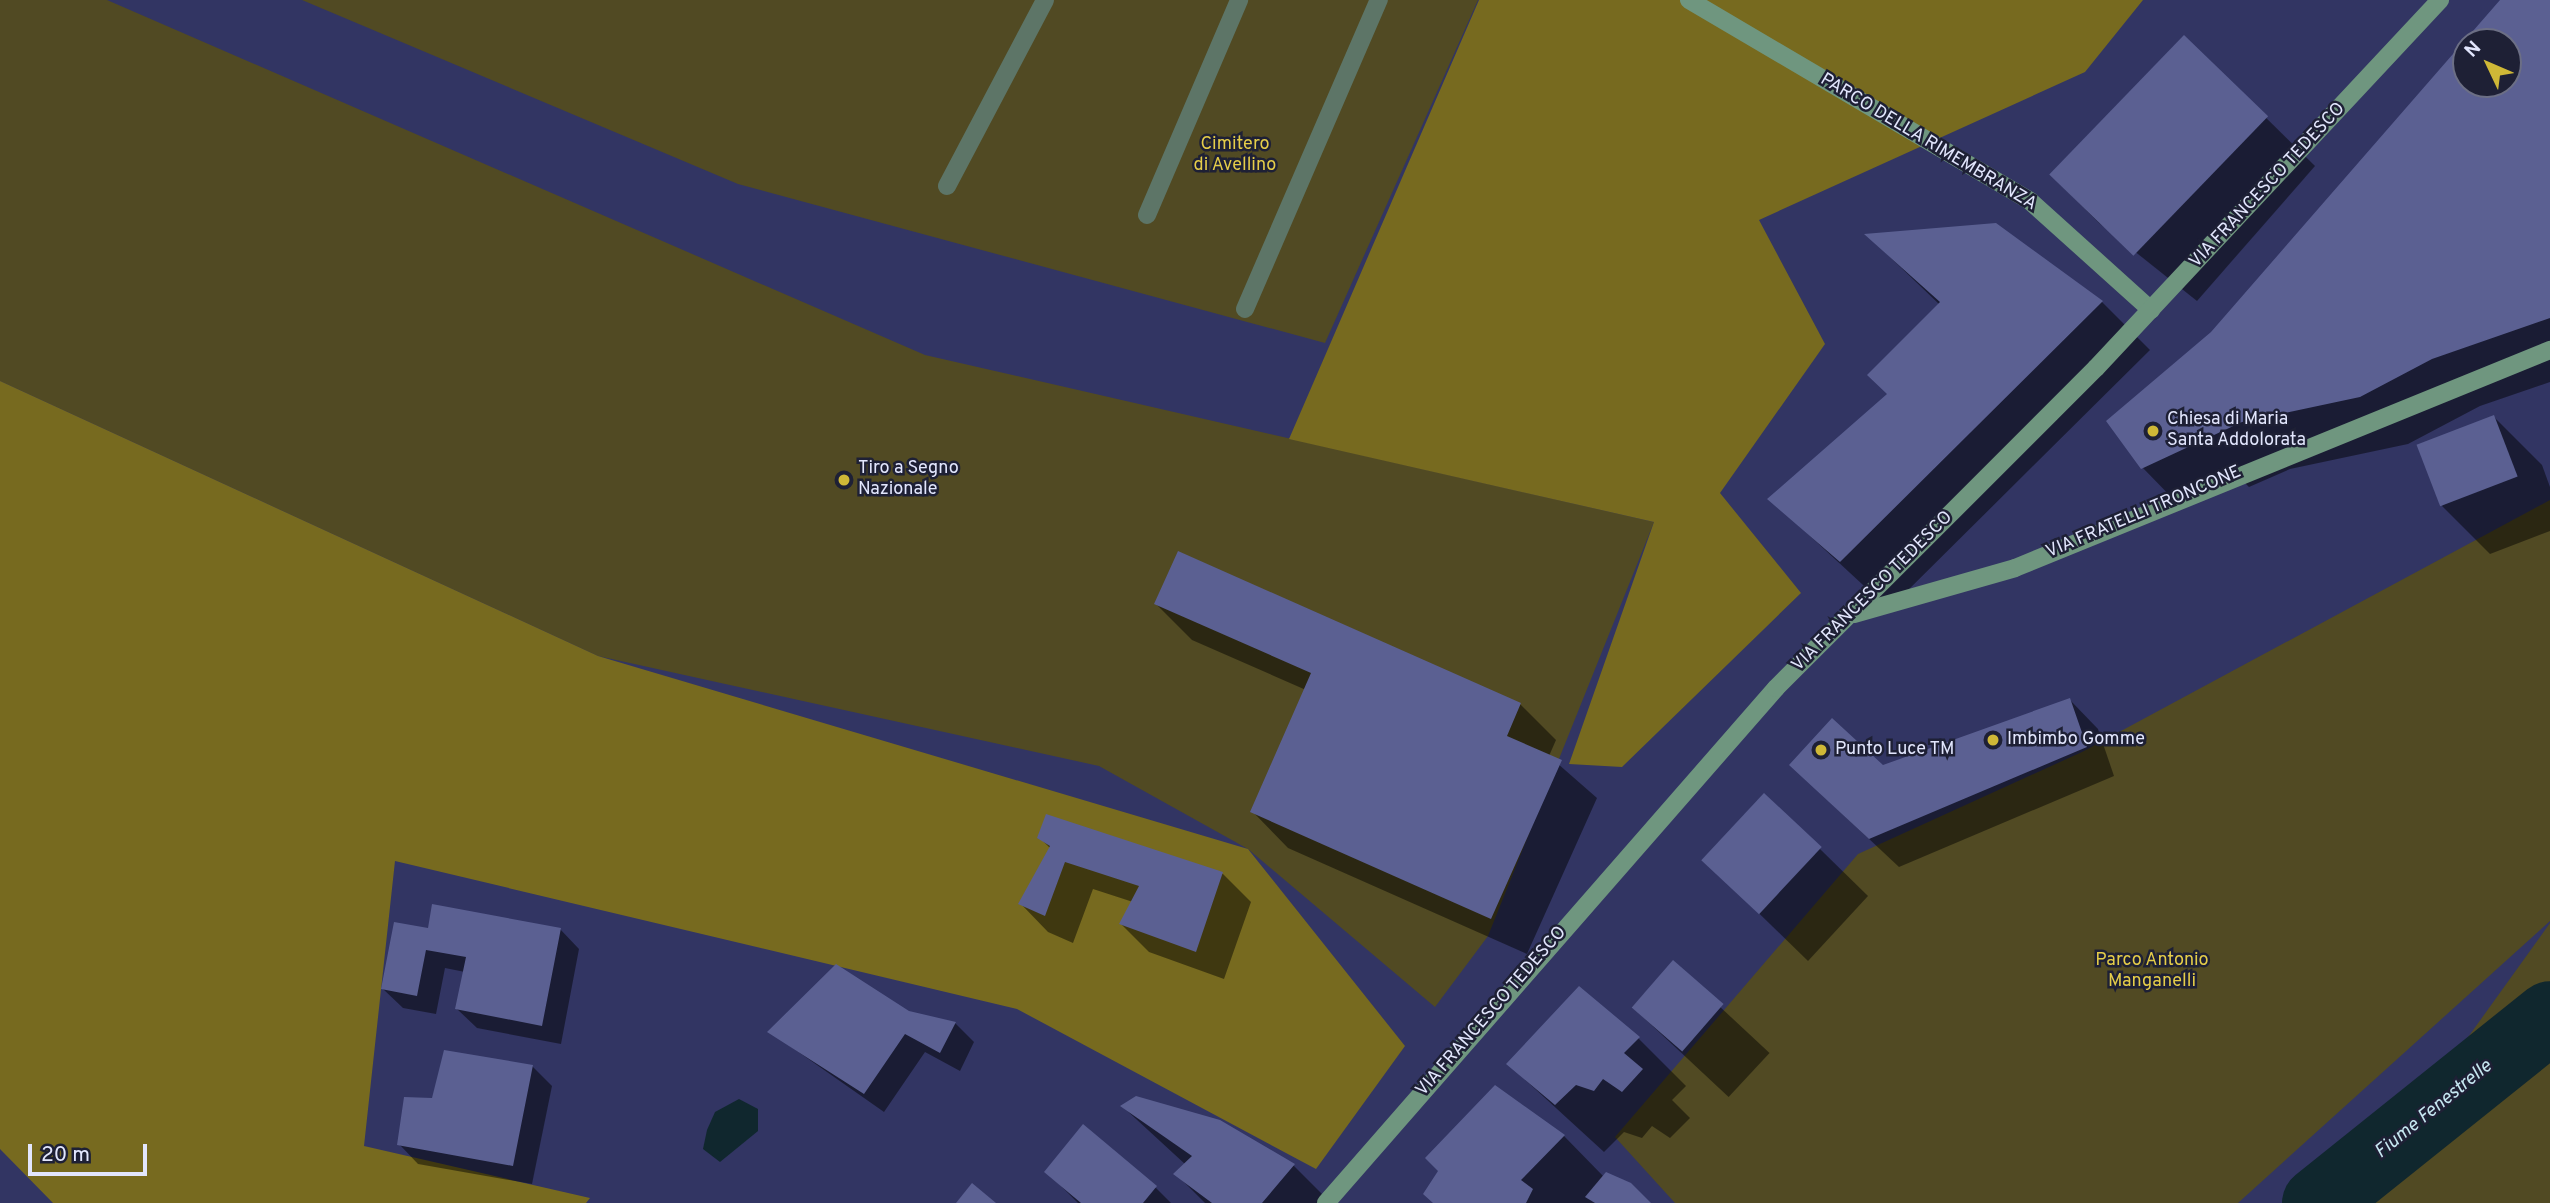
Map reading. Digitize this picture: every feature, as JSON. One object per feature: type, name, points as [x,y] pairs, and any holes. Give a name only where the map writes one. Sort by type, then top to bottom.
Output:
[{"type":"street","points":[[947,186],[1045,0]]},
{"type":"street","points":[[1147,215],[1239,0]]},
{"type":"street","points":[[1245,309],[1379,0]]},
{"type":"street","name":"PARCO DELLA RIMEMBRANZA","points":[[1689,0],[2030,201],[2151,310]]},
{"type":"street","name":"VIA FRANCESCO TEDESCO","points":[[1326,1203],[1776,688],[2151,310],[2440,0]]},
{"type":"street","name":"VIA FRATELLI TRONCONE","points":[[1851,615],[2015,568],[2550,350]]},
{"type":"green space","name":"Tiro a Segno Nazionale","points":[[0,0],[107,0],[925,355],[1654,522],[1488,936],[1435,1007],[1248,849],[1099,766],[598,656],[0,381]]},
{"type":"green space","name":"Cimitero di Avellino","points":[[302,0],[1478,0],[1325,343],[738,184]]},
{"type":"green space","name":"Parco Antonio Manganelli","points":[[2550,500],[2550,921],[2238,1203],[1675,1203],[1615,1137],[1858,854],[2082,752]]},
{"type":"green space","points":[[2550,923],[2550,1203],[2349,1203]]},
{"type":"shaded area","points":[[1479,0],[2143,0],[2085,72],[1759,220],[1825,344],[1720,493],[1801,593],[1622,767],[1569,764],[1654,522],[1289,439]]},
{"type":"shaded area","points":[[0,381],[598,656],[1248,849],[1405,1046],[1316,1169],[1017,1009],[395,861],[364,1146],[590,1198],[586,1203],[53,1203],[0,1149]]},
{"type":"water","points":[[739,1099],[758,1109],[758,1131],[720,1162],[703,1149],[707,1130],[715,1112]]},
{"type":"building","points":[[2500,0],[2550,0],[2550,318],[2432,359],[2360,397],[2242,422],[2141,469],[2106,421],[2211,332],[2452,55],[2452,98],[2522,98],[2522,28],[2476,28]]},
{"type":"building","points":[[2184,35],[2268,116],[2133,256],[2049,175]]},
{"type":"building","points":[[1996,223],[2103,301],[1840,562],[1767,499],[1887,394],[1867,375],[1940,302],[1864,234]]},
{"type":"building","points":[[2494,415],[2518,477],[2440,506],[2417,445]]},
{"type":"building","points":[[1178,551],[1521,703],[1507,736],[1562,760],[1491,919],[1250,812],[1311,673],[1154,604]]},
{"type":"building","points":[[2070,698],[2087,747],[1869,839],[1789,765],[1832,718],[1883,765]]},
{"type":"building","points":[[1764,793],[1822,847],[1759,914],[1701,860]]},
{"type":"building","points":[[1046,814],[1223,872],[1196,952],[1119,924],[1139,886],[1065,862],[1045,916],[1018,904],[1050,846],[1037,838]]},
{"type":"building","points":[[432,904],[561,928],[542,1026],[455,1009],[466,957],[426,950],[417,996],[381,989],[394,922],[428,928]]},
{"type":"building","points":[[1673,960],[1724,1004],[1682,1052],[1632,1008]]},
{"type":"building","points":[[836,964],[909,1011],[956,1022],[940,1053],[905,1034],[864,1094],[767,1032]]},
{"type":"building","points":[[1579,986],[1640,1037],[1624,1053],[1643,1069],[1622,1092],[1603,1079],[1594,1091],[1576,1085],[1555,1105],[1506,1064]]},
{"type":"building","points":[[444,1050],[533,1065],[513,1166],[397,1145],[404,1097],[432,1098]]},
{"type":"building","points":[[1495,1085],[1565,1135],[1521,1180],[1533,1189],[1526,1203],[1433,1203],[1423,1194],[1438,1171],[1425,1158]]},
{"type":"building","points":[[1136,1096],[1220,1120],[1295,1164],[1262,1203],[1212,1203],[1173,1174],[1192,1156],[1120,1106]]},
{"type":"building","points":[[1083,1124],[1157,1186],[1143,1203],[1081,1203],[1044,1172]]},
{"type":"building","points":[[1606,1172],[1631,1183],[1651,1203],[1595,1203],[1585,1197]]},
{"type":"building","points":[[972,1183],[996,1203],[956,1203]]},
{"type":"waterway","name":"Fiume Fenestrelle","points":[[2318,1203],[2550,1017]]},
{"type":"place","name":"Chiesa di Maria Santa Addolorata","points":[[2153,431]]},
{"type":"place","name":"Tiro a Segno Nazionale","points":[[844,480]]},
{"type":"place","name":"Imbimbo Gomme","points":[[1993,740]]},
{"type":"place","name":"Punto Luce TM","points":[[1821,750]]}]
